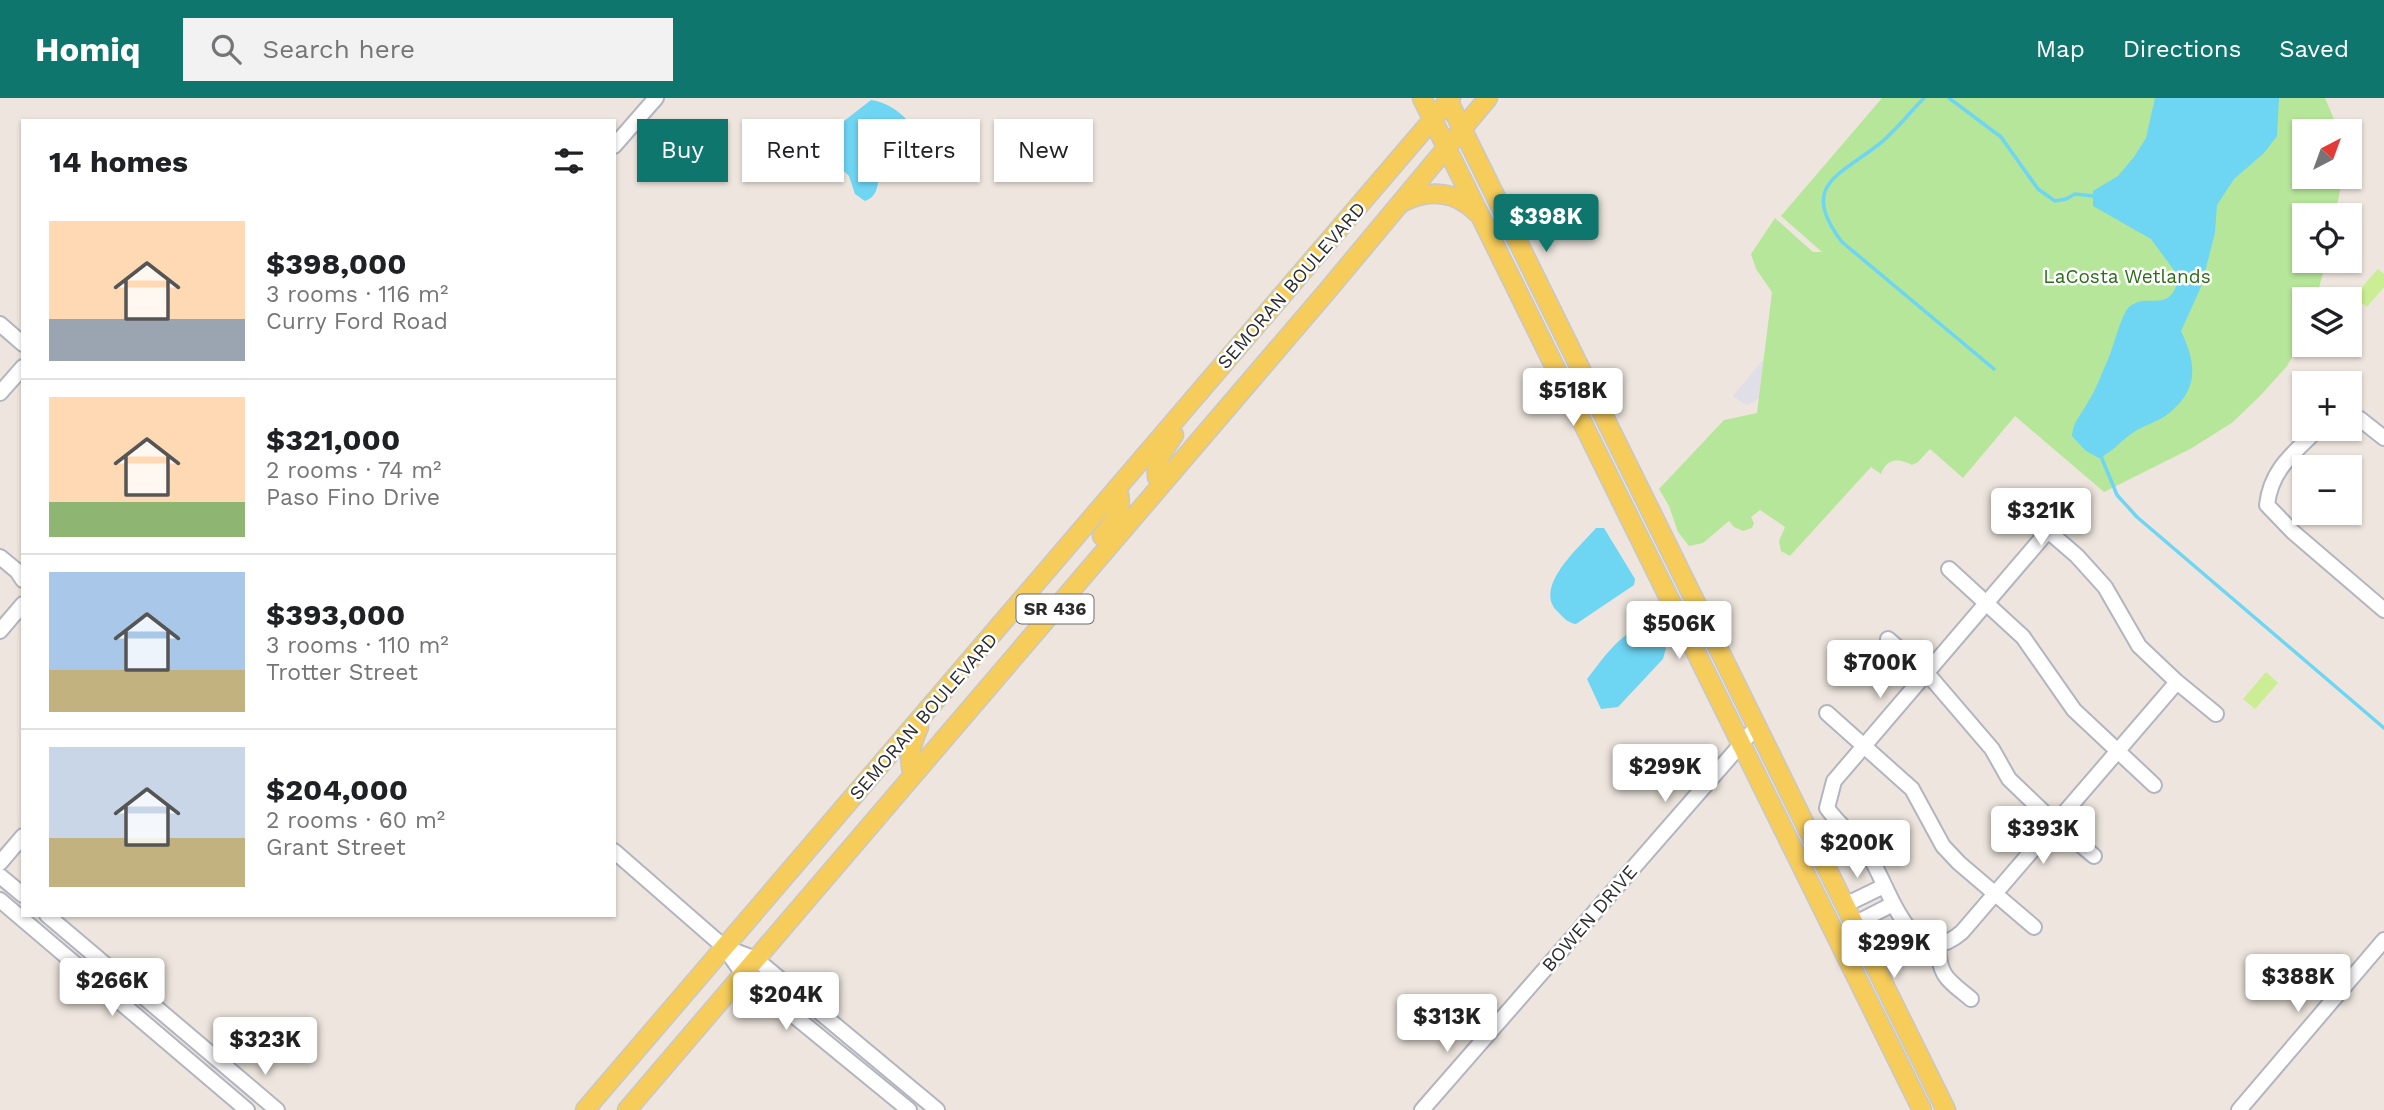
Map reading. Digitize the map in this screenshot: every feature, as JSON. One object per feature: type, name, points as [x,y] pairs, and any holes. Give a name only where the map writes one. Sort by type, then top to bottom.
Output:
[{"type":"main road","points":[[1422,98],[1922,1110]]},
{"type":"main road","name":"SEMORAN BOULEVARD","points":[[626,1110],[1488,98]]},
{"type":"main road","points":[[1449,99],[1946,1110]]},
{"type":"main road","name":"SEMORAN BOULEVARD","points":[[585,1110],[1449,99]]},
{"type":"main road","points":[[1400,204],[1414,197],[1432,193],[1444,194],[1468,204],[1480,216]]},
{"type":"main road","points":[[1547,351],[1563,366],[1607,453],[1615,459],[1626,461]]},
{"type":"main road","points":[[1163,482],[1157,477],[1156,469],[1174,436],[1182,412]]},
{"type":"main road","points":[[1610,477],[1628,486],[1660,549],[1683,576]]},
{"type":"main road","points":[[1018,652],[1018,639],[1022,630],[1117,516],[1121,503],[1117,488]]},
{"type":"main road","points":[[913,775],[910,764],[911,745],[925,714]]},
{"type":"main road","points":[[1783,828],[1810,866],[1831,906],[1854,924]]},
{"type":"main road","points":[[1837,938],[1858,948],[1889,1013],[1924,1067]]},
{"type":"main road","points":[[1892,1047],[1931,1110]]},
{"type":"street","points":[[616,144],[656,98]]},
{"type":"street","points":[[0,324],[21,342]]},
{"type":"street","points":[[0,393],[21,368]]},
{"type":"street","points":[[2362,421],[2384,438]]},
{"type":"street","points":[[2306,441],[2279,469],[2269,487],[2267,505],[2293,532],[2384,610]]},
{"type":"street","points":[[2010,498],[2095,575],[2105,587],[2139,646],[2216,714]]},
{"type":"street","points":[[2048,531],[1834,781],[1827,808],[1838,824],[1865,849],[1907,928],[1923,940],[1938,945],[1953,941],[2177,682]]},
{"type":"street","points":[[0,556],[21,577]]},
{"type":"street","points":[[1949,569],[2024,637],[2074,710],[2154,785]]},
{"type":"street","points":[[0,631],[21,606]]},
{"type":"street","points":[[1888,639],[1926,672],[1992,750],[2009,779],[2094,856]]},
{"type":"street","points":[[1827,713],[1912,789],[1943,846],[1959,863],[2034,927]]},
{"type":"street","name":"BOWEN DRIVE","points":[[1422,1110],[1756,726]]},
{"type":"street","points":[[0,863],[21,838]]},
{"type":"street","points":[[616,853],[724,947],[743,974],[909,1110]]},
{"type":"street","points":[[0,876],[21,893]]},
{"type":"street","points":[[1845,905],[1884,886]]},
{"type":"street","points":[[0,900],[247,1110]]},
{"type":"street","points":[[1854,924],[1893,904]]},
{"type":"street","points":[[49,917],[276,1110]]},
{"type":"street","points":[[2239,1110],[2384,940]]},
{"type":"street","points":[[1938,945],[1938,963],[1941,970],[1971,999]]},
{"type":"street","points":[[724,947],[755,959],[937,1110]]},
{"type":"street","points":[[888,1093],[900,1078]]},
{"type":"shaded area","points":[[1762,361],[1766,362],[1759,398],[1748,405],[1744,404],[1733,396]]},
{"type":"green space","name":"LaCosta Wetlands","points":[[1882,98],[2325,98],[2334,119],[2292,119],[2292,189],[2340,189],[2338,203],[2292,203],[2292,273],[2323,273],[2319,287],[2292,287],[2292,357],[2261,395],[2233,422],[2192,448],[2104,492],[2015,416],[1963,478],[1930,449],[1912,465],[1902,461],[1890,462],[1881,474],[1871,467],[1790,556],[1781,551],[1779,541],[1785,527],[1760,510],[1751,517],[1754,523],[1752,528],[1743,531],[1729,521],[1703,543],[1689,546],[1678,532],[1669,506],[1659,489],[1724,420],[1757,413],[1772,292],[1756,269],[1751,254],[1775,218],[1813,252],[1822,252],[1781,216]]},
{"type":"green space","points":[[2378,269],[2384,274],[2384,287],[2367,307],[2362,303],[2362,287]]},
{"type":"green space","points":[[2266,672],[2278,683],[2255,709],[2243,699]]},
{"type":"water","points":[[2155,98],[2279,98],[2277,136],[2264,153],[2234,179],[2217,205],[2215,233],[2201,287],[2181,331],[2192,365],[2186,395],[2168,414],[2134,432],[2099,458],[2086,451],[2072,436],[2076,422],[2097,386],[2126,310],[2136,303],[2158,301],[2170,296],[2179,277],[2151,239],[2093,206],[2093,191],[2118,176],[2146,138]]},
{"type":"water","points":[[871,100],[884,103],[906,119],[858,119],[858,182],[879,182],[876,192],[865,201],[855,194],[849,176],[844,171],[844,121]]},
{"type":"water","points":[[1596,528],[1604,528],[1635,579],[1634,585],[1576,624],[1566,620],[1558,612],[1552,602],[1551,591],[1561,568]]},
{"type":"water","points":[[1645,626],[1649,627],[1666,648],[1663,659],[1618,707],[1601,709],[1587,679],[1619,641]]},
{"type":"waterway","points":[[1924,98],[1884,140],[1829,184],[1824,195],[1824,208],[1842,242],[1994,369]]},
{"type":"waterway","points":[[1949,98],[2001,137],[2038,189],[2055,201],[2075,194],[2093,196]]},
{"type":"waterway","points":[[2100,454],[2117,495],[2137,517],[2384,728]]}]
